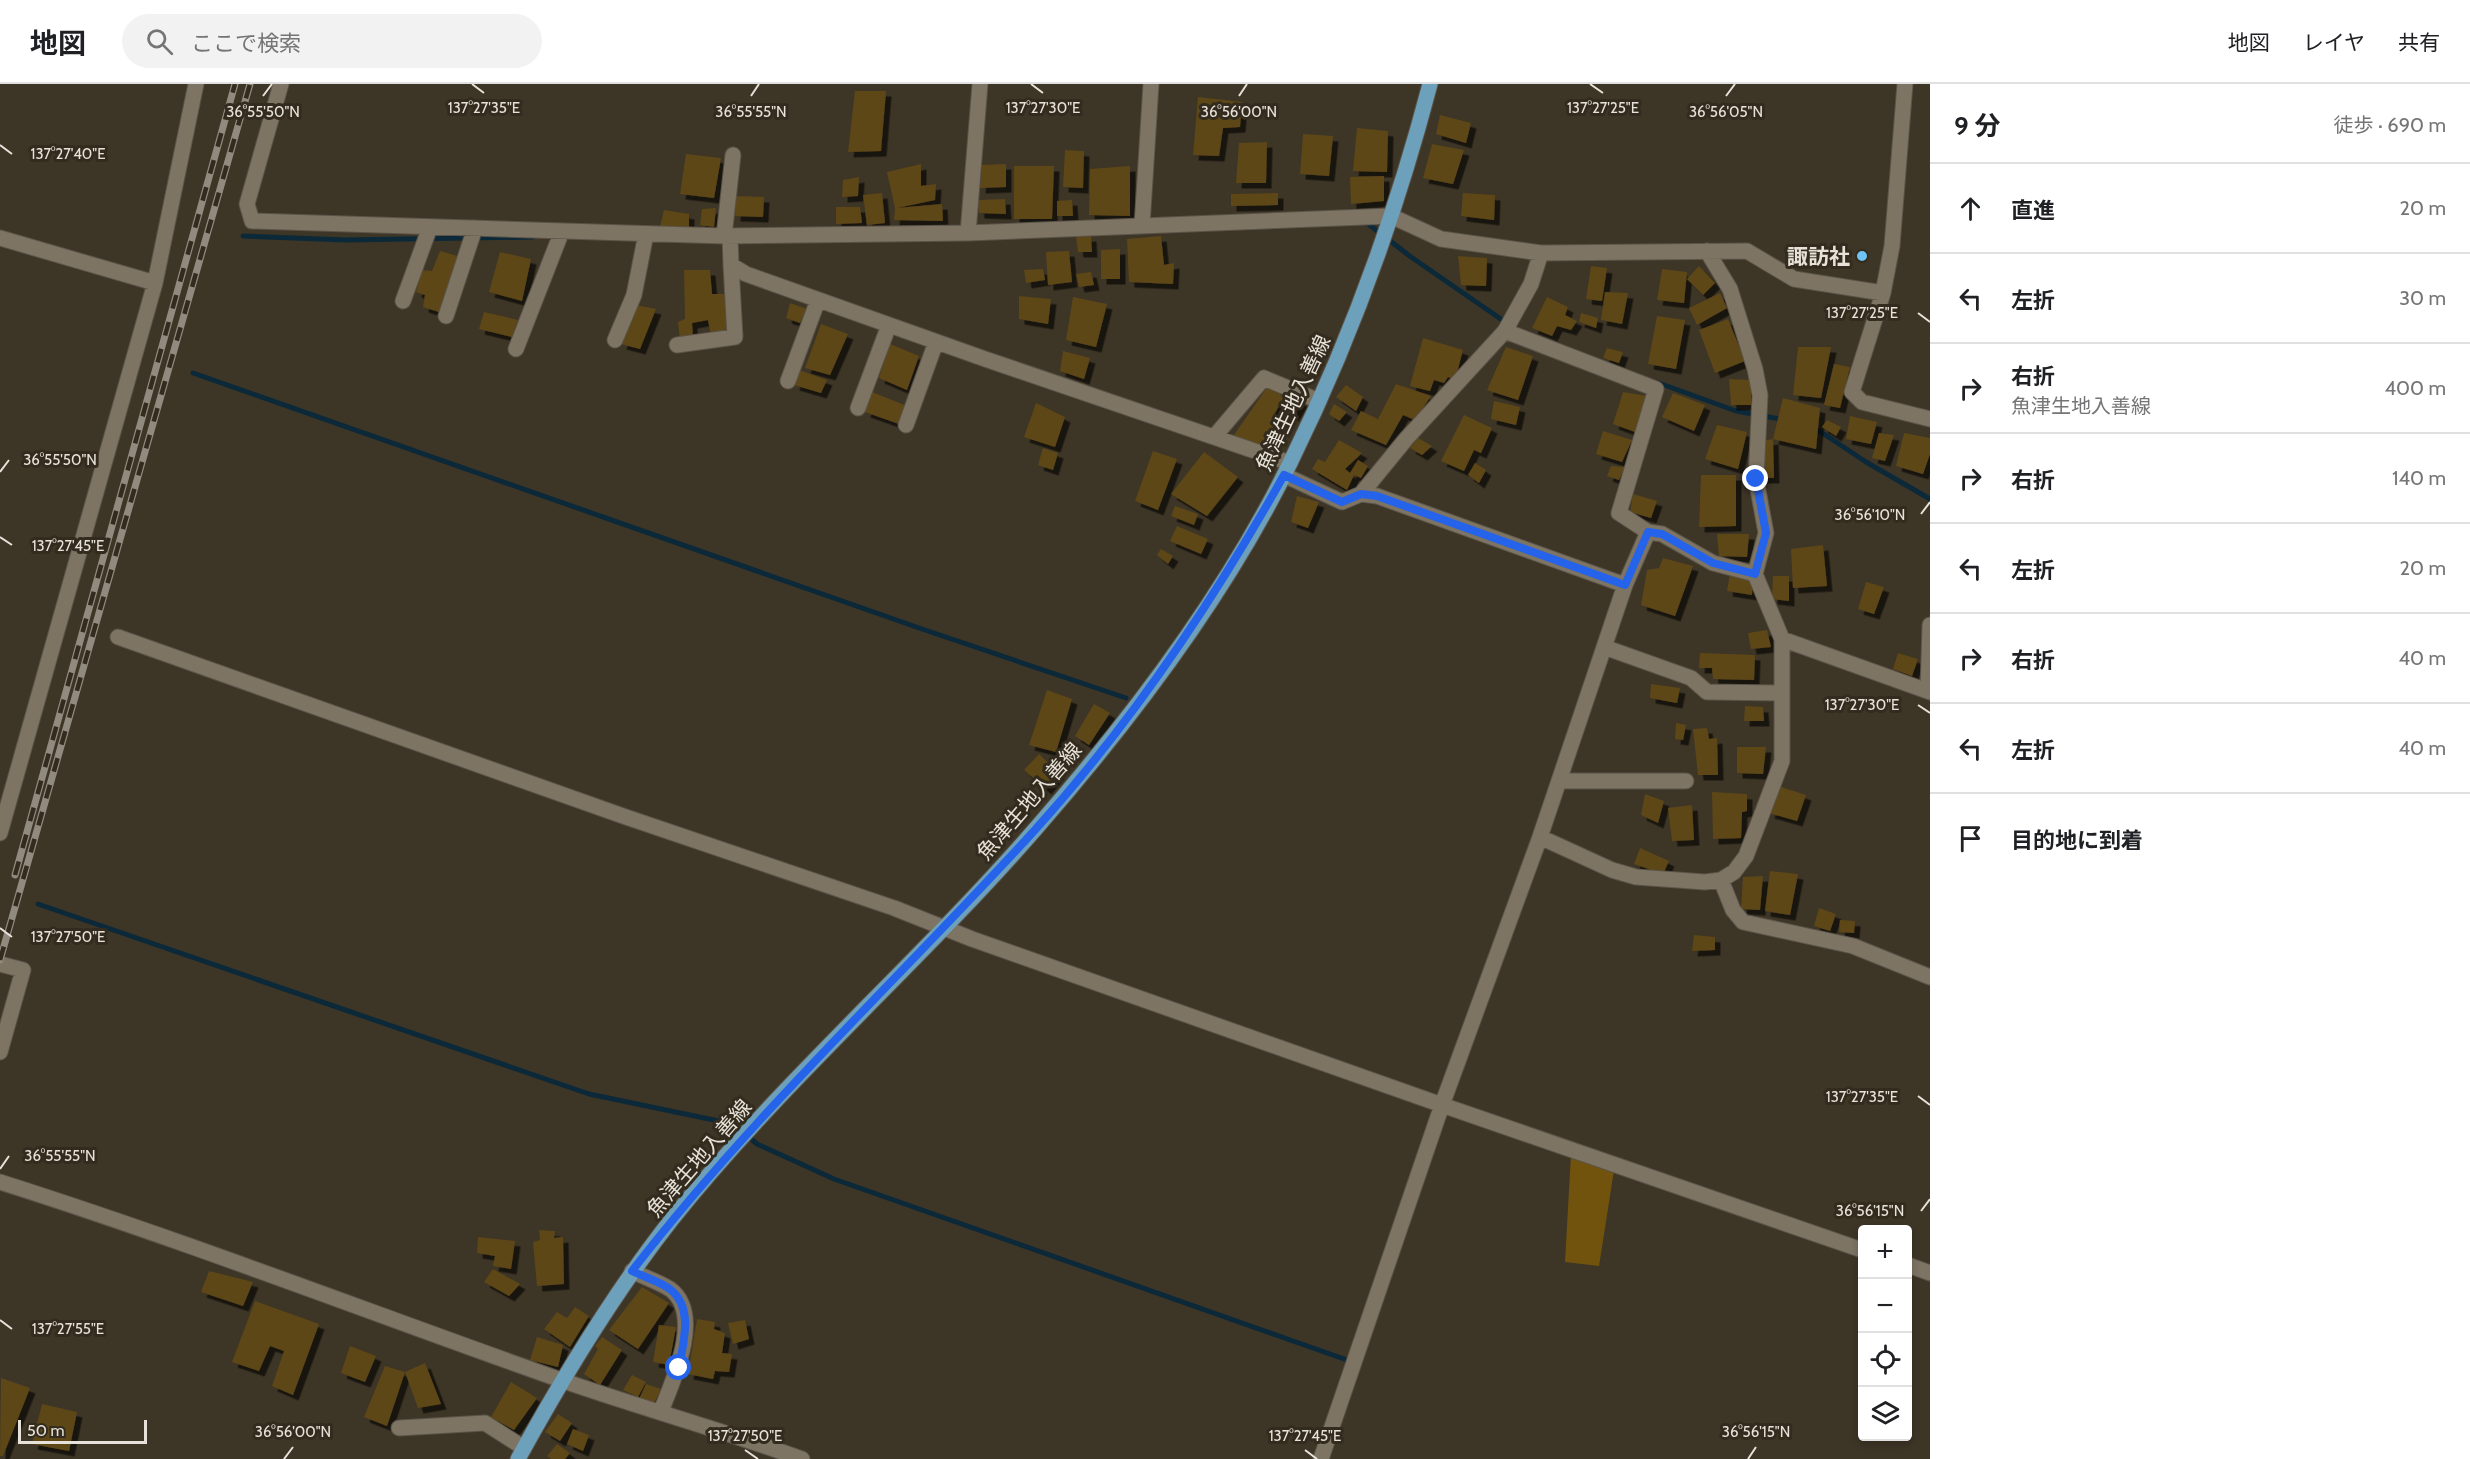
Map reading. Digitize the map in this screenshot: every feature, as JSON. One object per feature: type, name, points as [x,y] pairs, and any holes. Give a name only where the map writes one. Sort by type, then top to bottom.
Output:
[{"type":"main road","name":"魚津生地入善線","points":[[521,1453],[562,1380],[632,1271],[675,1216],[746,1133],[1035,830],[1140,702],[1226,575],[1287,469],[1360,304],[1416,139],[1430,84]]},
{"type":"street","points":[[0,833],[156,283],[196,84]]},
{"type":"street","points":[[281,84],[247,204],[252,221],[727,236],[968,233],[1391,216],[1441,239],[1541,253],[1747,251],[1794,279],[1883,293]]},
{"type":"street","points":[[968,233],[980,84]]},
{"type":"street","points":[[1142,226],[1150,84]]},
{"type":"street","points":[[1905,84],[1892,246],[1883,293],[1852,392],[1862,402],[1930,419]]},
{"type":"street","points":[[677,345],[735,337],[727,236],[733,155]]},
{"type":"street","points":[[403,302],[430,227]]},
{"type":"street","points":[[446,316],[475,228]]},
{"type":"street","points":[[516,349],[562,231]]},
{"type":"street","points":[[615,340],[634,295],[646,234]]},
{"type":"street","points":[[0,238],[156,283]]},
{"type":"street","points":[[1540,837],[1612,870],[1636,877],[1705,882],[1721,880],[1734,872],[1746,856],[1782,761],[1782,639],[1755,574],[1766,533],[1756,479],[1760,395],[1755,369],[1730,289],[1707,251]]},
{"type":"street","points":[[731,265],[746,274],[818,300],[1214,437],[1287,469],[1342,502],[1361,494],[1406,439],[1505,332],[1531,284],[1541,253]]},
{"type":"street","points":[[788,381],[818,300]]},
{"type":"street","points":[[858,408],[889,325]]},
{"type":"street","points":[[1505,332],[1656,389],[1619,513],[1648,532],[1662,534],[1713,563],[1755,574]]},
{"type":"street","points":[[906,425],[936,342]]},
{"type":"street","points":[[1214,437],[1264,378],[1319,401]]},
{"type":"street","points":[[1361,494],[1377,496],[1625,585]]},
{"type":"street","points":[[1321,1459],[1442,1105],[1540,837],[1625,585],[1648,532]]},
{"type":"street","points":[[1782,639],[1929,691],[1930,625]]},
{"type":"street","points":[[118,637],[944,927],[983,943],[1442,1105],[1858,1248]]},
{"type":"street","points":[[1604,647],[1691,678],[1707,692],[1782,693]]},
{"type":"street","points":[[1559,781],[1686,781]]},
{"type":"street","points":[[1721,880],[1733,910],[1743,922],[1853,946],[1930,978]]},
{"type":"street","points":[[0,964],[23,970],[0,1052]]},
{"type":"street","points":[[0,1182],[124,1222],[562,1380],[802,1459]]},
{"type":"street","points":[[1912,1266],[1930,1273]]},
{"type":"street","points":[[632,1271],[671,1290],[683,1308],[686,1329],[679,1368],[661,1411]]},
{"type":"street","points":[[399,1428],[486,1424],[521,1453]]},
{"type":"shaded area","points":[[1571,1154],[1614,1170],[1599,1266],[1565,1262]]},
{"type":"building","points":[[855,91],[886,91],[881,151],[848,152]]},
{"type":"building","points":[[1198,97],[1242,102],[1240,127],[1223,128],[1219,156],[1193,155]]},
{"type":"building","points":[[1440,115],[1471,123],[1466,143],[1436,134]]},
{"type":"building","points":[[1357,128],[1388,131],[1387,172],[1353,171]]},
{"type":"building","points":[[1303,134],[1333,136],[1329,176],[1300,174]]},
{"type":"building","points":[[1267,142],[1266,183],[1236,183],[1239,143]]},
{"type":"building","points":[[1432,144],[1464,150],[1453,184],[1423,178]]},
{"type":"building","points":[[1065,150],[1084,151],[1083,188],[1063,187]]},
{"type":"building","points":[[686,154],[721,158],[714,198],[680,194]]},
{"type":"building","points":[[921,164],[921,186],[936,184],[935,200],[897,208],[942,204],[943,221],[894,220],[895,208],[887,172]]},
{"type":"building","points":[[1006,164],[1006,187],[980,188],[982,165]]},
{"type":"building","points":[[1014,166],[1054,166],[1052,219],[1014,219]]},
{"type":"building","points":[[1130,166],[1130,216],[1089,215],[1090,169]]},
{"type":"building","points":[[1384,176],[1384,201],[1351,204],[1350,177]]},
{"type":"building","points":[[859,177],[858,196],[842,197],[843,180]]},
{"type":"building","points":[[882,193],[885,223],[867,225],[863,195]]},
{"type":"building","points":[[1278,193],[1278,205],[1231,206],[1231,194]]},
{"type":"building","points":[[1463,193],[1495,195],[1494,220],[1461,216]]},
{"type":"building","points":[[736,196],[764,197],[763,217],[735,216]]},
{"type":"building","points":[[1005,199],[1006,214],[979,213],[978,200]]},
{"type":"building","points":[[1072,200],[1073,216],[1057,216],[1057,201]]},
{"type":"building","points":[[836,207],[860,207],[862,223],[836,224]]},
{"type":"building","points":[[716,208],[714,227],[700,225],[702,209]]},
{"type":"building","points":[[664,210],[689,214],[689,229],[660,227]]},
{"type":"building","points":[[1091,236],[1092,252],[1078,252],[1076,237]]},
{"type":"building","points":[[1161,236],[1164,265],[1174,263],[1173,284],[1129,282],[1127,239]]},
{"type":"building","points":[[1120,249],[1120,279],[1101,279],[1101,250]]},
{"type":"building","points":[[440,251],[461,257],[442,313],[423,307],[425,295],[416,292],[422,270],[432,271]]},
{"type":"building","points":[[1069,251],[1072,282],[1048,285],[1046,252]]},
{"type":"building","points":[[500,252],[531,259],[522,301],[489,292]]},
{"type":"building","points":[[1458,256],[1487,258],[1486,286],[1461,285]]},
{"type":"building","points":[[1591,266],[1607,268],[1602,301],[1586,299]]},
{"type":"building","points":[[1699,266],[1715,283],[1703,295],[1687,279]]},
{"type":"building","points":[[1043,269],[1045,280],[1026,283],[1024,270]]},
{"type":"building","points":[[1662,269],[1687,272],[1684,303],[1657,300]]},
{"type":"building","points":[[684,270],[710,270],[712,294],[727,294],[730,334],[711,336],[708,320],[692,323],[693,338],[680,340],[678,322],[685,319]]},
{"type":"building","points":[[1091,272],[1094,285],[1079,287],[1076,274]]},
{"type":"building","points":[[1605,292],[1628,293],[1622,324],[1601,320]]},
{"type":"building","points":[[1720,293],[1727,308],[1697,325],[1689,308]]},
{"type":"building","points":[[1019,296],[1051,299],[1048,324],[1019,319]]},
{"type":"building","points":[[1073,297],[1107,304],[1096,347],[1066,340]]},
{"type":"building","points":[[1547,297],[1568,307],[1565,315],[1577,321],[1571,330],[1557,326],[1552,336],[1532,328]]},
{"type":"building","points":[[790,303],[807,309],[800,323],[786,318]]},
{"type":"building","points":[[636,305],[656,309],[640,349],[621,344]]},
{"type":"building","points":[[484,312],[518,320],[512,337],[479,329]]},
{"type":"building","points":[[1581,313],[1598,318],[1596,328],[1579,322]]},
{"type":"building","points":[[1657,316],[1685,320],[1676,369],[1648,364]]},
{"type":"building","points":[[1728,319],[1745,361],[1715,373],[1699,330]]},
{"type":"building","points":[[821,324],[848,334],[830,375],[805,368]]},
{"type":"building","points":[[1423,338],[1463,350],[1455,380],[1448,377],[1444,383],[1434,380],[1430,391],[1410,386]]},
{"type":"building","points":[[890,344],[919,356],[907,390],[879,378]]},
{"type":"building","points":[[1506,347],[1533,356],[1518,400],[1487,390]]},
{"type":"building","points":[[1798,347],[1831,347],[1821,398],[1793,395]]},
{"type":"building","points":[[1607,348],[1623,352],[1619,363],[1603,358]]},
{"type":"building","points":[[1063,351],[1090,358],[1084,379],[1060,371]]},
{"type":"building","points":[[1834,364],[1850,367],[1840,408],[1824,405]]},
{"type":"building","points":[[799,370],[827,380],[821,393],[794,385]]},
{"type":"building","points":[[1729,379],[1751,380],[1751,405],[1731,405]]},
{"type":"building","points":[[1396,384],[1431,396],[1415,420],[1403,415],[1386,445],[1351,430],[1361,411],[1378,419]]},
{"type":"building","points":[[1346,385],[1363,397],[1356,411],[1336,397]]},
{"type":"building","points":[[1268,386],[1284,397],[1274,415],[1278,420],[1259,449],[1234,435]]},
{"type":"building","points":[[872,392],[907,406],[899,424],[865,412]]},
{"type":"building","points":[[1623,392],[1647,396],[1635,432],[1613,424]]},
{"type":"building","points":[[1673,393],[1705,405],[1694,431],[1662,417]]},
{"type":"building","points":[[1291,394],[1302,402],[1293,416],[1281,408]]},
{"type":"building","points":[[1783,398],[1820,408],[1816,449],[1773,439]]},
{"type":"building","points":[[1494,401],[1520,407],[1516,425],[1491,419]]},
{"type":"building","points":[[1036,403],[1065,417],[1055,447],[1024,437]]},
{"type":"building","points":[[1334,404],[1347,412],[1339,421],[1329,414]]},
{"type":"building","points":[[1464,415],[1492,428],[1481,453],[1474,450],[1464,471],[1441,461]]},
{"type":"building","points":[[1850,416],[1877,422],[1871,444],[1846,439]]},
{"type":"building","points":[[1827,420],[1841,427],[1836,436],[1822,427]]},
{"type":"building","points":[[1717,425],[1747,432],[1738,469],[1705,459]]},
{"type":"building","points":[[1603,431],[1632,440],[1622,462],[1596,454]]},
{"type":"building","points":[[1879,433],[1894,435],[1885,461],[1872,458]]},
{"type":"building","points":[[1904,433],[1930,438],[1930,454],[1923,474],[1896,466]]},
{"type":"building","points":[[1418,438],[1432,446],[1422,455],[1410,448]]},
{"type":"building","points":[[1773,439],[1774,478],[1761,478],[1761,441]]},
{"type":"building","points":[[1339,440],[1362,453],[1345,469],[1350,473],[1358,460],[1368,466],[1361,478],[1354,475],[1347,490],[1312,469],[1318,459],[1325,462]]},
{"type":"building","points":[[1043,448],[1058,453],[1053,470],[1038,465]]},
{"type":"building","points":[[1153,451],[1177,459],[1158,510],[1135,501]]},
{"type":"building","points":[[1204,452],[1238,477],[1207,516],[1171,494]]},
{"type":"building","points":[[1475,463],[1486,470],[1479,483],[1468,475]]},
{"type":"building","points":[[1611,466],[1625,467],[1619,480],[1607,476]]},
{"type":"building","points":[[1701,475],[1736,475],[1736,526],[1699,527]]},
{"type":"building","points":[[1633,494],[1657,501],[1651,518],[1630,512]]},
{"type":"building","points":[[1297,496],[1319,502],[1308,528],[1291,522]]},
{"type":"building","points":[[1175,506],[1198,514],[1194,525],[1171,516]]},
{"type":"building","points":[[1177,526],[1208,539],[1201,554],[1170,541]]},
{"type":"building","points":[[1717,534],[1749,534],[1747,557],[1719,556]]},
{"type":"building","points":[[1823,545],[1827,586],[1793,588],[1791,549]]},
{"type":"building","points":[[1161,549],[1173,556],[1168,564],[1157,555]]},
{"type":"building","points":[[1663,558],[1693,566],[1675,616],[1641,605],[1647,570],[1659,568]]},
{"type":"building","points":[[1730,574],[1753,578],[1752,595],[1727,591]]},
{"type":"building","points":[[1773,576],[1789,576],[1789,601],[1772,599]]},
{"type":"building","points":[[1866,582],[1884,587],[1874,614],[1858,609]]},
{"type":"building","points":[[1767,630],[1771,647],[1751,649],[1748,633]]},
{"type":"building","points":[[1700,653],[1755,655],[1754,680],[1713,679],[1712,668],[1699,668]]},
{"type":"building","points":[[1898,653],[1918,659],[1912,676],[1893,669]]},
{"type":"building","points":[[1651,684],[1680,688],[1677,703],[1650,698]]},
{"type":"building","points":[[1047,690],[1072,699],[1056,752],[1029,745]]},
{"type":"building","points":[[1094,704],[1110,713],[1089,745],[1075,736]]},
{"type":"building","points":[[1745,706],[1763,707],[1764,721],[1744,721]]},
{"type":"building","points":[[1676,723],[1686,725],[1683,740],[1675,739]]},
{"type":"building","points":[[1707,728],[1709,739],[1717,738],[1718,775],[1698,775],[1693,729]]},
{"type":"building","points":[[1737,747],[1766,747],[1763,774],[1737,773]]},
{"type":"building","points":[[1039,754],[1059,773],[1046,789],[1024,770]]},
{"type":"building","points":[[1778,786],[1806,795],[1797,821],[1769,813]]},
{"type":"building","points":[[1712,792],[1747,794],[1747,811],[1742,812],[1741,838],[1713,839]]},
{"type":"building","points":[[1645,794],[1664,801],[1658,823],[1641,815]]},
{"type":"building","points":[[1692,805],[1694,840],[1672,841],[1668,808]]},
{"type":"building","points":[[1640,848],[1669,861],[1663,874],[1634,864]]},
{"type":"building","points":[[1770,871],[1798,874],[1790,915],[1765,911]]},
{"type":"building","points":[[1763,876],[1760,910],[1741,909],[1743,877]]},
{"type":"building","points":[[1819,908],[1836,914],[1830,931],[1814,926]]},
{"type":"building","points":[[1840,920],[1855,921],[1854,933],[1839,932]]},
{"type":"building","points":[[1694,935],[1715,937],[1715,950],[1692,951]]},
{"type":"building","points":[[539,1230],[555,1231],[554,1238],[563,1237],[564,1284],[537,1286],[533,1242],[540,1240]]},
{"type":"building","points":[[478,1237],[515,1241],[511,1269],[493,1266],[495,1256],[477,1253]]},
{"type":"building","points":[[493,1269],[520,1284],[509,1296],[484,1282]]},
{"type":"building","points":[[209,1271],[253,1282],[243,1306],[201,1292]]},
{"type":"building","points":[[642,1287],[669,1303],[638,1349],[609,1330]]},
{"type":"building","points":[[255,1301],[319,1324],[293,1395],[272,1386],[284,1351],[270,1346],[259,1371],[232,1362]]},
{"type":"building","points":[[575,1307],[589,1316],[570,1347],[544,1329],[557,1312],[567,1318]]},
{"type":"building","points":[[697,1319],[715,1322],[714,1329],[725,1333],[722,1353],[732,1354],[729,1372],[715,1371],[713,1379],[688,1374]]},
{"type":"building","points":[[745,1320],[749,1339],[733,1344],[728,1323]]},
{"type":"building","points":[[659,1325],[676,1327],[669,1365],[653,1362]]},
{"type":"building","points":[[537,1337],[563,1345],[558,1367],[530,1360]]},
{"type":"building","points":[[602,1337],[622,1350],[600,1385],[584,1374],[598,1349],[595,1346]]},
{"type":"building","points":[[350,1346],[376,1356],[365,1382],[341,1373]]},
{"type":"building","points":[[425,1363],[441,1404],[418,1408],[405,1372]]},
{"type":"building","points":[[385,1366],[405,1372],[387,1426],[364,1417]]},
{"type":"building","points":[[632,1375],[646,1382],[638,1397],[623,1390]]},
{"type":"building","points":[[1,1378],[30,1388],[3,1456],[0,1456]]},
{"type":"building","points":[[511,1382],[537,1398],[514,1430],[491,1417]]},
{"type":"building","points":[[646,1384],[661,1389],[654,1404],[639,1399]]},
{"type":"building","points":[[42,1404],[77,1412],[69,1451],[32,1444]]},
{"type":"building","points":[[558,1414],[572,1423],[560,1441],[545,1432]]},
{"type":"building","points":[[573,1429],[589,1435],[583,1451],[567,1444]]},
{"type":"building","points":[[557,1444],[570,1453],[565,1459],[551,1459],[547,1456]]},
{"type":"waterway","points":[[1364,223],[1508,324]]},
{"type":"waterway","points":[[243,236],[346,240],[533,237]]},
{"type":"waterway","points":[[193,373],[922,629],[1126,698]]},
{"type":"waterway","points":[[1656,382],[1736,411],[1785,420]]},
{"type":"waterway","points":[[1811,429],[1821,432],[1866,462],[1930,499]]},
{"type":"waterway","points":[[38,904],[589,1094],[733,1124],[757,1144],[834,1179],[1347,1360]]},
{"type":"railway","points":[[15,875],[235,84]]},
{"type":"railway","points":[[0,960],[250,84]]},
{"type":"place","name":"諏訪社","points":[[1862,256]]},
{"type":"route","points":[[679,1368],[686,1329],[683,1308],[671,1290],[632,1271],[675,1216],[746,1133],[1035,830],[1111,739],[1140,702],[1226,575],[1284,475],[1342,502],[1361,494],[1377,496],[1625,585],[1648,532],[1662,534],[1713,563],[1755,574],[1766,533],[1756,479]]}]
